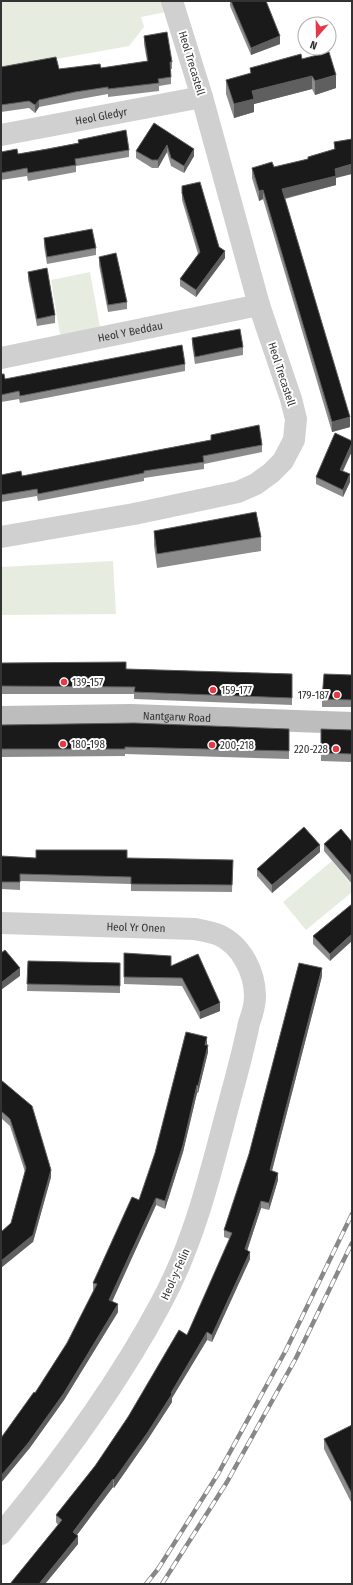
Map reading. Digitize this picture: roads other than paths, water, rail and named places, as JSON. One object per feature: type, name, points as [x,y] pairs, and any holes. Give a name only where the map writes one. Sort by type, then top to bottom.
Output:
[{"type":"main road","name":"Nantgarw Road","points":[[1,716],[131,715],[352,722]]},
{"type":"street","name":"Heol Trecastell","points":[[1,537],[134,514],[238,492],[256,484],[283,461],[294,440],[296,419],[291,399],[259,305],[202,97],[172,1]]},
{"type":"street","name":"Heol Gledyr","points":[[1,135],[202,97]]},
{"type":"street","name":"Heol Y Beddau","points":[[1,358],[259,305]]},
{"type":"street","name":"Heol Yr Onen","points":[[1,923],[195,929],[218,934],[229,942],[243,956],[251,972]]},
{"type":"street","name":"Heol-y-Felin","points":[[1,1534],[75,1439],[120,1372],[159,1308],[176,1275],[188,1245],[209,1176],[252,1015],[256,996],[251,972]]},
{"type":"railway","points":[[146,1584],[158,1569],[218,1474],[286,1350],[352,1214]]},
{"type":"railway","points":[[162,1584],[227,1482],[296,1358],[352,1243]]},
{"type":"place","name":"139-157","points":[[64,682]]},
{"type":"place","name":"159-177","points":[[213,690]]},
{"type":"place","name":"179-187","points":[[337,695]]},
{"type":"place","name":"180-198","points":[[63,744]]},
{"type":"place","name":"200-218","points":[[212,745]]},
{"type":"place","name":"220-228","points":[[336,749]]}]
